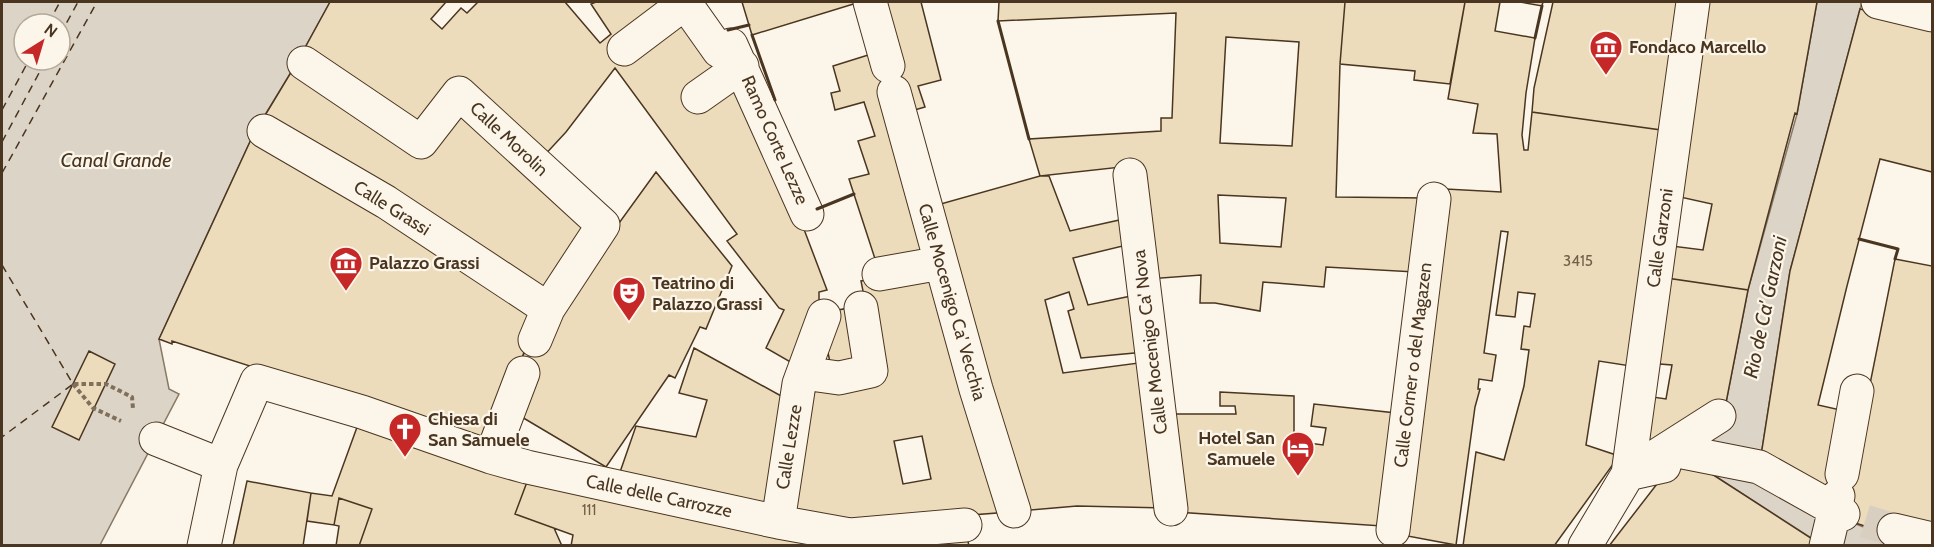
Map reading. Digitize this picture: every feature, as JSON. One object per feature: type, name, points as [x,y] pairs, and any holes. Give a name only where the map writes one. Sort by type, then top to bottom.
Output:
[{"type":"street","name":"Calle Mocenigo Ca' Vecchia","points":[[870,2],[940,263],[1014,511]]},
{"type":"street","name":"Calle Garzoni","points":[[1628,474],[1694,2]]},
{"type":"street","points":[[1878,2],[1932,15]]},
{"type":"street","name":"Ramo Corte Lezze","points":[[624,49],[685,3],[719,51],[731,45],[807,214]]},
{"type":"street","name":"Calle Morolin","points":[[303,63],[421,142],[459,93],[603,225],[548,309]]},
{"type":"street","name":"Ramo Corte Lezze","points":[[699,97],[742,66]]},
{"type":"street","name":"Calle Grassi","points":[[264,131],[386,202],[548,309]]},
{"type":"street","name":"Calle Mocenigo Ca' Nova","points":[[1130,175],[1171,509]]},
{"type":"street","name":"Calle Corner o del Magazen","points":[[1393,530],[1434,199]]},
{"type":"street","points":[[879,274],[940,263]]},
{"type":"street","points":[[802,373],[839,378],[871,371],[861,308]]},
{"type":"street","points":[[535,340],[548,309]]},
{"type":"street","name":"Calle Lezze","points":[[778,522],[799,384],[824,316]]},
{"type":"street","points":[[491,457],[523,373]]},
{"type":"street","name":"Calle delle Carrozze","points":[[221,465],[257,381],[362,412],[491,457],[527,467],[778,522],[850,535],[965,525]]},
{"type":"street","points":[[1826,546],[1839,499],[1857,391]]},
{"type":"street","points":[[1585,546],[1628,474],[1681,451],[1719,416]]},
{"type":"street","points":[[145,433],[221,465],[204,546]]},
{"type":"street","points":[[1681,451],[1760,467],[1839,499]]},
{"type":"street","points":[[1894,530],[1932,539]]},
{"type":"path","points":[[73,384],[106,384],[132,397],[145,433],[93,408],[73,384]]},
{"type":"water","name":"Canal Grande","points":[[2,2],[330,2],[254,133],[159,339],[169,389],[179,394],[100,545],[2,545]]},
{"type":"water","name":"Rio de Ca' Garzoni","points":[[1817,2],[1862,2],[1790,271],[1760,462],[1843,519],[1892,538],[1924,545],[1822,545],[1684,456],[1725,408],[1748,290],[1797,114]]},
{"type":"building","points":[[330,2],[446,2],[431,19],[442,29],[461,8],[467,13],[478,2],[565,2],[600,43],[611,34],[591,4],[596,2],[683,2],[737,83],[802,224],[827,290],[819,292],[819,320],[799,367],[766,348],[784,310],[779,308],[727,241],[737,234],[615,68],[566,132],[541,159],[457,81],[416,135],[301,55]]},
{"type":"building","points":[[742,2],[860,2],[752,35]]},
{"type":"building","points":[[874,2],[921,2],[941,80],[918,86],[925,107],[904,113]]},
{"type":"building","points":[[999,2],[1345,2],[1340,64],[1336,197],[1425,198],[1415,272],[1326,267],[1324,287],[1263,282],[1260,311],[1215,303],[1200,303],[1201,275],[1148,279],[1139,165],[1040,176],[1029,139],[1161,131],[1161,118],[1172,118],[1176,13],[998,21]],"holes":[[[1226,37],[1299,42],[1292,146],[1220,143]],[[1218,195],[1286,198],[1281,247],[1220,243]]]},
{"type":"building","points":[[1345,2],[1465,2],[1450,84],[1414,80],[1415,71],[1340,64]]},
{"type":"building","points":[[1465,2],[1500,2],[1495,31],[1535,38],[1526,93],[1522,135],[1524,150],[1528,150],[1532,112],[1668,131],[1637,367],[1599,361],[1586,445],[1619,456],[1554,546],[1463,546],[1476,452],[1504,460],[1524,386],[1529,350],[1521,349],[1524,326],[1530,327],[1535,294],[1518,292],[1515,317],[1496,315],[1508,232],[1501,231],[1484,353],[1496,355],[1492,381],[1479,379],[1478,389],[1480,389],[1475,407],[1456,545],[1402,535],[1446,189],[1501,192],[1497,134],[1473,133],[1478,104],[1448,99]]},
{"type":"building","points":[[1520,2],[1543,2],[1542,6]]},
{"type":"building","name":"Fondaco Marcello","points":[[1553,2],[1687,2],[1668,131],[1532,112],[1534,88]]},
{"type":"building","points":[[1698,2],[1817,2],[1797,114],[1795,113],[1748,290],[1660,277],[1664,245],[1703,250],[1712,204],[1671,195]]},
{"type":"building","points":[[1860,9],[1932,26],[1932,172],[1880,159],[1818,405],[1845,411],[1828,501],[1760,462],[1790,271]]},
{"type":"building","points":[[881,51],[933,259],[878,268],[849,179],[869,174],[858,141],[875,136],[864,102],[835,110],[831,93],[840,91],[833,66]]},
{"type":"building","points":[[296,64],[421,148],[461,98],[593,222],[537,296],[261,122]]},
{"type":"building","name":"Palazzo Grassi","points":[[254,133],[540,311],[489,443],[172,341],[172,344],[159,339]]},
{"type":"building","name":"Teatrino di Palazzo Grassi","points":[[656,172],[732,266],[706,329],[700,327],[675,378],[669,375],[606,467],[515,413],[517,371],[530,338],[551,317]]},
{"type":"building","points":[[1040,176],[1049,176],[1070,231],[1124,219],[1127,245],[1073,258],[1088,305],[1136,295],[1145,352],[1081,358],[1068,311],[1074,309],[1069,292],[1045,300],[1063,373],[1146,362],[1166,508],[1077,506],[1019,511],[930,207]]},
{"type":"building","points":[[1895,259],[1932,266],[1932,530],[1886,533],[1843,519]]},
{"type":"building","points":[[936,270],[1009,512],[845,525],[783,511],[801,384],[881,383],[861,281]],"holes":[[[922,436],[931,479],[903,484],[894,441]]]},
{"type":"building","points":[[1660,277],[1748,290],[1725,408],[1646,450],[1646,396],[1666,399],[1672,365],[1647,363]]},
{"type":"building","points":[[854,307],[864,361],[831,367],[824,334],[828,312]]},
{"type":"building","points":[[694,348],[792,402],[776,509],[619,475],[636,426],[696,437],[707,400],[679,393]]},
{"type":"building","points":[[89,351],[115,364],[79,440],[52,427]]},
{"type":"building","points":[[1220,392],[1294,396],[1294,441],[1323,445],[1326,428],[1311,426],[1314,404],[1396,413],[1382,526],[1176,512],[1163,414],[1236,414],[1235,406],[1220,406]]},
{"type":"building","name":"Chiesa di San Samuele","points":[[360,419],[527,482],[515,514],[554,528],[562,546],[359,546],[372,509],[339,498],[334,525],[307,521],[311,493],[332,496]]},
{"type":"building","points":[[1684,456],[1817,542],[1816,546],[1609,546],[1667,471]]},
{"type":"building","points":[[247,481],[311,493],[303,546],[233,546]]},
{"type":"building","points":[[527,482],[967,537],[969,546],[571,546],[573,535],[515,514]]},
{"type":"building","points":[[339,498],[372,509],[359,546],[336,546],[339,526],[334,525]]},
{"type":"ferry route","points":[[55,12],[60,2]]},
{"type":"ferry route","points":[[72,13],[78,2]]},
{"type":"ferry route","points":[[2,173],[97,2]]},
{"type":"ferry route","points":[[2,110],[23,72]]},
{"type":"ferry route","points":[[2,142],[40,72]]},
{"type":"ferry route","points":[[2,265],[73,384],[2,437]]},
{"type":"tunnel","points":[[1865,521],[1894,530]]},
{"type":"wall","points":[[1535,38],[1542,6]]},
{"type":"wall","points":[[998,21],[1029,139]]},
{"type":"wall","points":[[728,30],[749,25]]},
{"type":"wall","points":[[752,35],[775,100]]},
{"type":"wall","points":[[817,209],[854,194]]},
{"type":"wall","points":[[1859,239],[1898,249],[1895,259]]},
{"type":"place","name":"Fondaco Marcello","points":[[1606,76]]},
{"type":"place","name":"Palazzo Grassi","points":[[346,292]]},
{"type":"place","name":"Teatrino di Palazzo Grassi","points":[[629,322]]},
{"type":"place","name":"Chiesa di San Samuele","points":[[405,458]]},
{"type":"place","name":"Hotel San Samuele","points":[[1298,477]]}]
